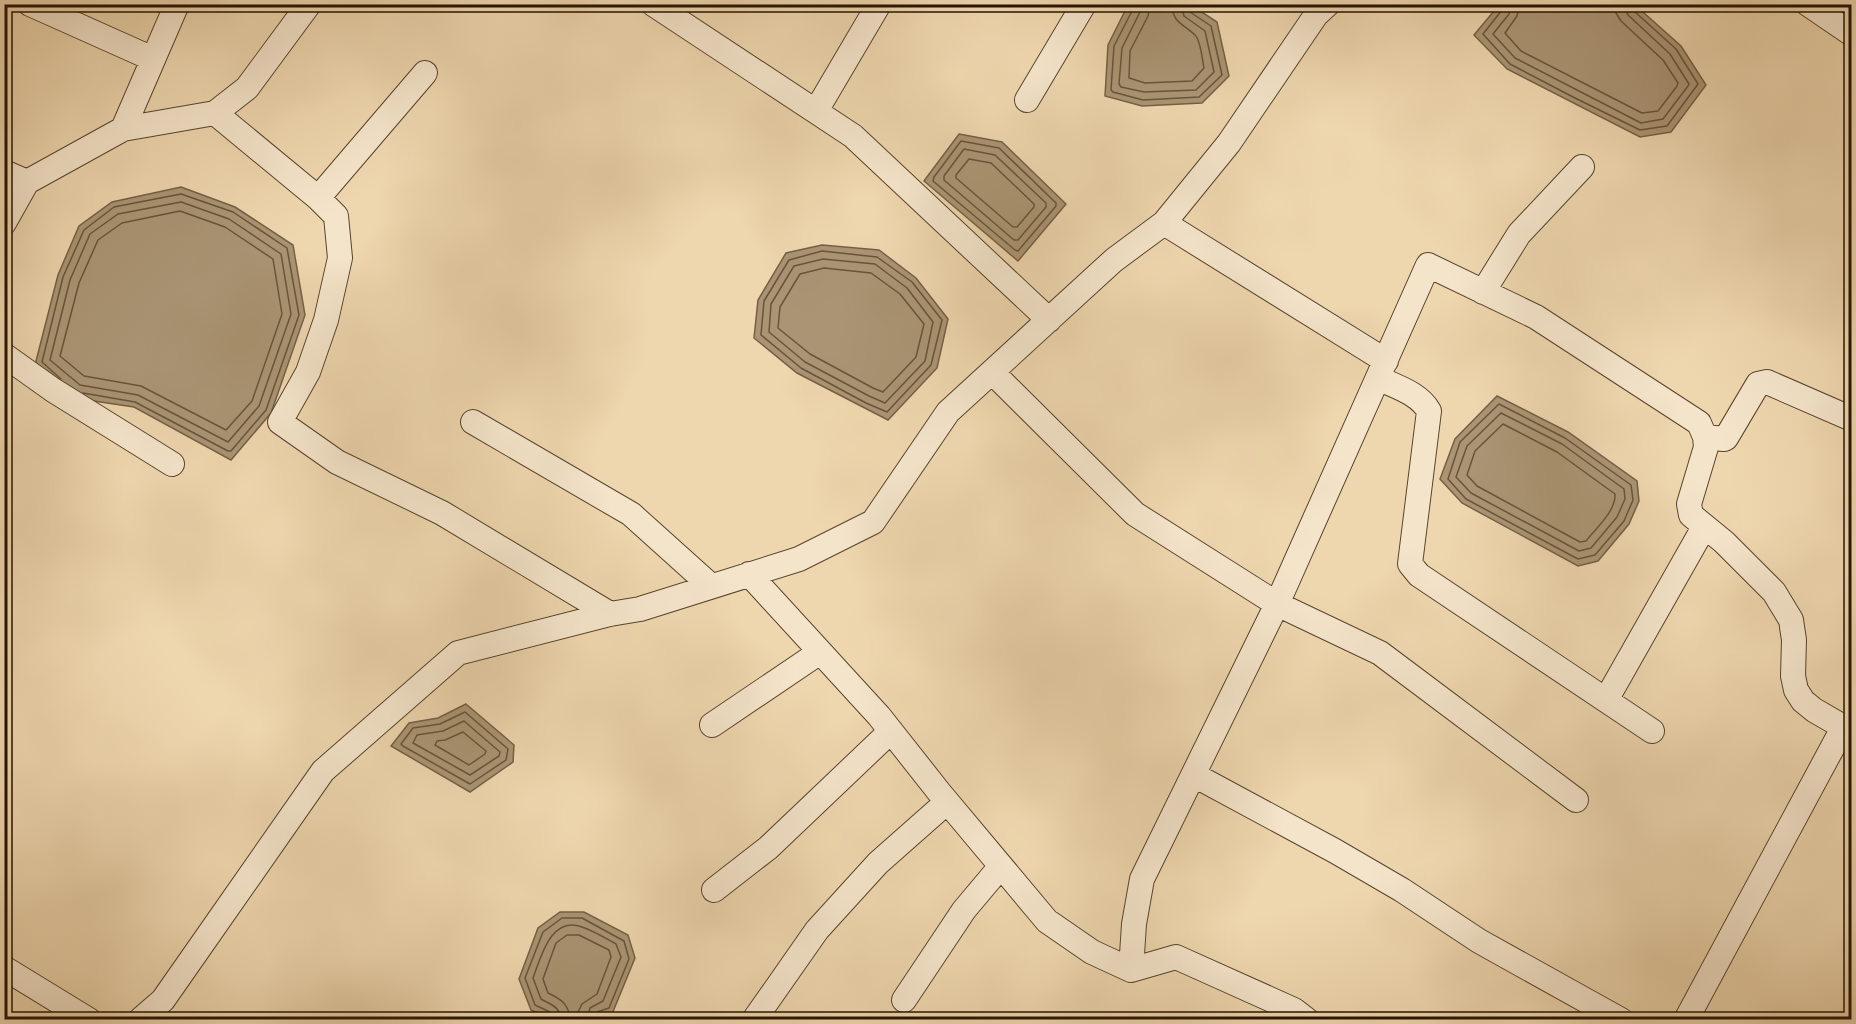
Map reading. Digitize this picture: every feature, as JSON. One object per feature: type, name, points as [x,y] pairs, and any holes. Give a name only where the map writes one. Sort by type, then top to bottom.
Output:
[{"type":"street","points":[[123,129],[177,4]]},
{"type":"street","points":[[4,223],[27,182],[123,129],[215,113],[248,88],[309,4]]},
{"type":"street","points":[[653,4],[853,136],[1049,320]]},
{"type":"street","points":[[816,111],[879,4]]},
{"type":"street","points":[[1027,100],[1084,4]]},
{"type":"street","points":[[140,1020],[164,1000],[323,771],[458,653],[610,614],[640,609],[799,559],[873,522],[948,412],[1114,260],[1164,223],[1229,143],[1316,15],[1328,4]]},
{"type":"street","points":[[1808,4],[1851,34]]},
{"type":"street","points":[[31,5],[153,59]]},
{"type":"street","points":[[318,198],[425,73]]},
{"type":"street","points":[[215,113],[318,198],[336,216],[340,258],[326,320],[308,372],[280,422],[337,462],[442,513],[610,614]]},
{"type":"street","points":[[1483,292],[1519,234],[1582,167]]},
{"type":"street","points":[[4,172],[27,182]]},
{"type":"street","points":[[1164,223],[1382,370],[1424,403],[1429,411],[1410,564],[1419,574],[1652,731]]},
{"type":"street","points":[[1131,969],[1134,924],[1142,879],[1277,604],[1428,265],[1536,317],[1699,423],[1706,437],[1706,447],[1689,504],[1691,515],[1724,542],[1783,604],[1791,620],[1794,640],[1793,676],[1796,690],[1803,701],[1814,710],[1847,730],[1686,1020]]},
{"type":"street","points":[[4,355],[53,390],[172,464]]},
{"type":"street","points":[[992,372],[1135,514],[1277,604],[1380,653],[1576,800]]},
{"type":"street","points":[[1706,437],[1726,438],[1758,384],[1762,382],[1767,382],[1851,419]]},
{"type":"street","points":[[473,422],[631,514],[711,586]]},
{"type":"street","points":[[1606,700],[1704,527]]},
{"type":"street","points":[[749,574],[879,716],[947,802],[1047,921],[1092,952],[1131,969],[1176,957],[1294,1010],[1307,1020]]},
{"type":"street","points":[[712,725],[820,652]]},
{"type":"street","points":[[714,890],[768,848],[891,731]]},
{"type":"street","points":[[1194,775],[1335,851],[1402,890],[1479,941],[1621,1020]]},
{"type":"street","points":[[754,1020],[817,930],[878,863],[947,802]]},
{"type":"street","points":[[904,1000],[964,910],[1001,866]]},
{"type":"street","points":[[4,968],[89,1020]]},
{"type":"water","points":[[1128,5],[1191,5],[1217,22],[1229,76],[1202,103],[1142,106],[1105,96],[1108,45]]},
{"type":"water","points":[[1499,5],[1635,5],[1681,46],[1706,85],[1671,132],[1640,137],[1507,69],[1474,35]]},
{"type":"water","points":[[959,134],[1002,142],[1066,204],[1018,261],[924,181]]},
{"type":"water","points":[[181,187],[235,207],[293,245],[305,315],[271,413],[231,460],[134,407],[74,398],[35,365],[58,275],[79,226],[112,202]]},
{"type":"water","points":[[822,245],[879,250],[916,278],[948,319],[937,368],[888,420],[797,373],[754,338],[758,300],[786,253]]},
{"type":"water","points":[[1497,396],[1568,432],[1637,481],[1639,501],[1629,524],[1598,561],[1578,566],[1462,503],[1440,479],[1455,439]]},
{"type":"water","points":[[466,704],[514,745],[513,762],[470,792],[391,746],[409,723],[438,718]]},
{"type":"water","points":[[560,912],[584,912],[628,935],[635,958],[612,1014],[588,1019],[554,1020],[531,1010],[519,979],[538,928]]}]
